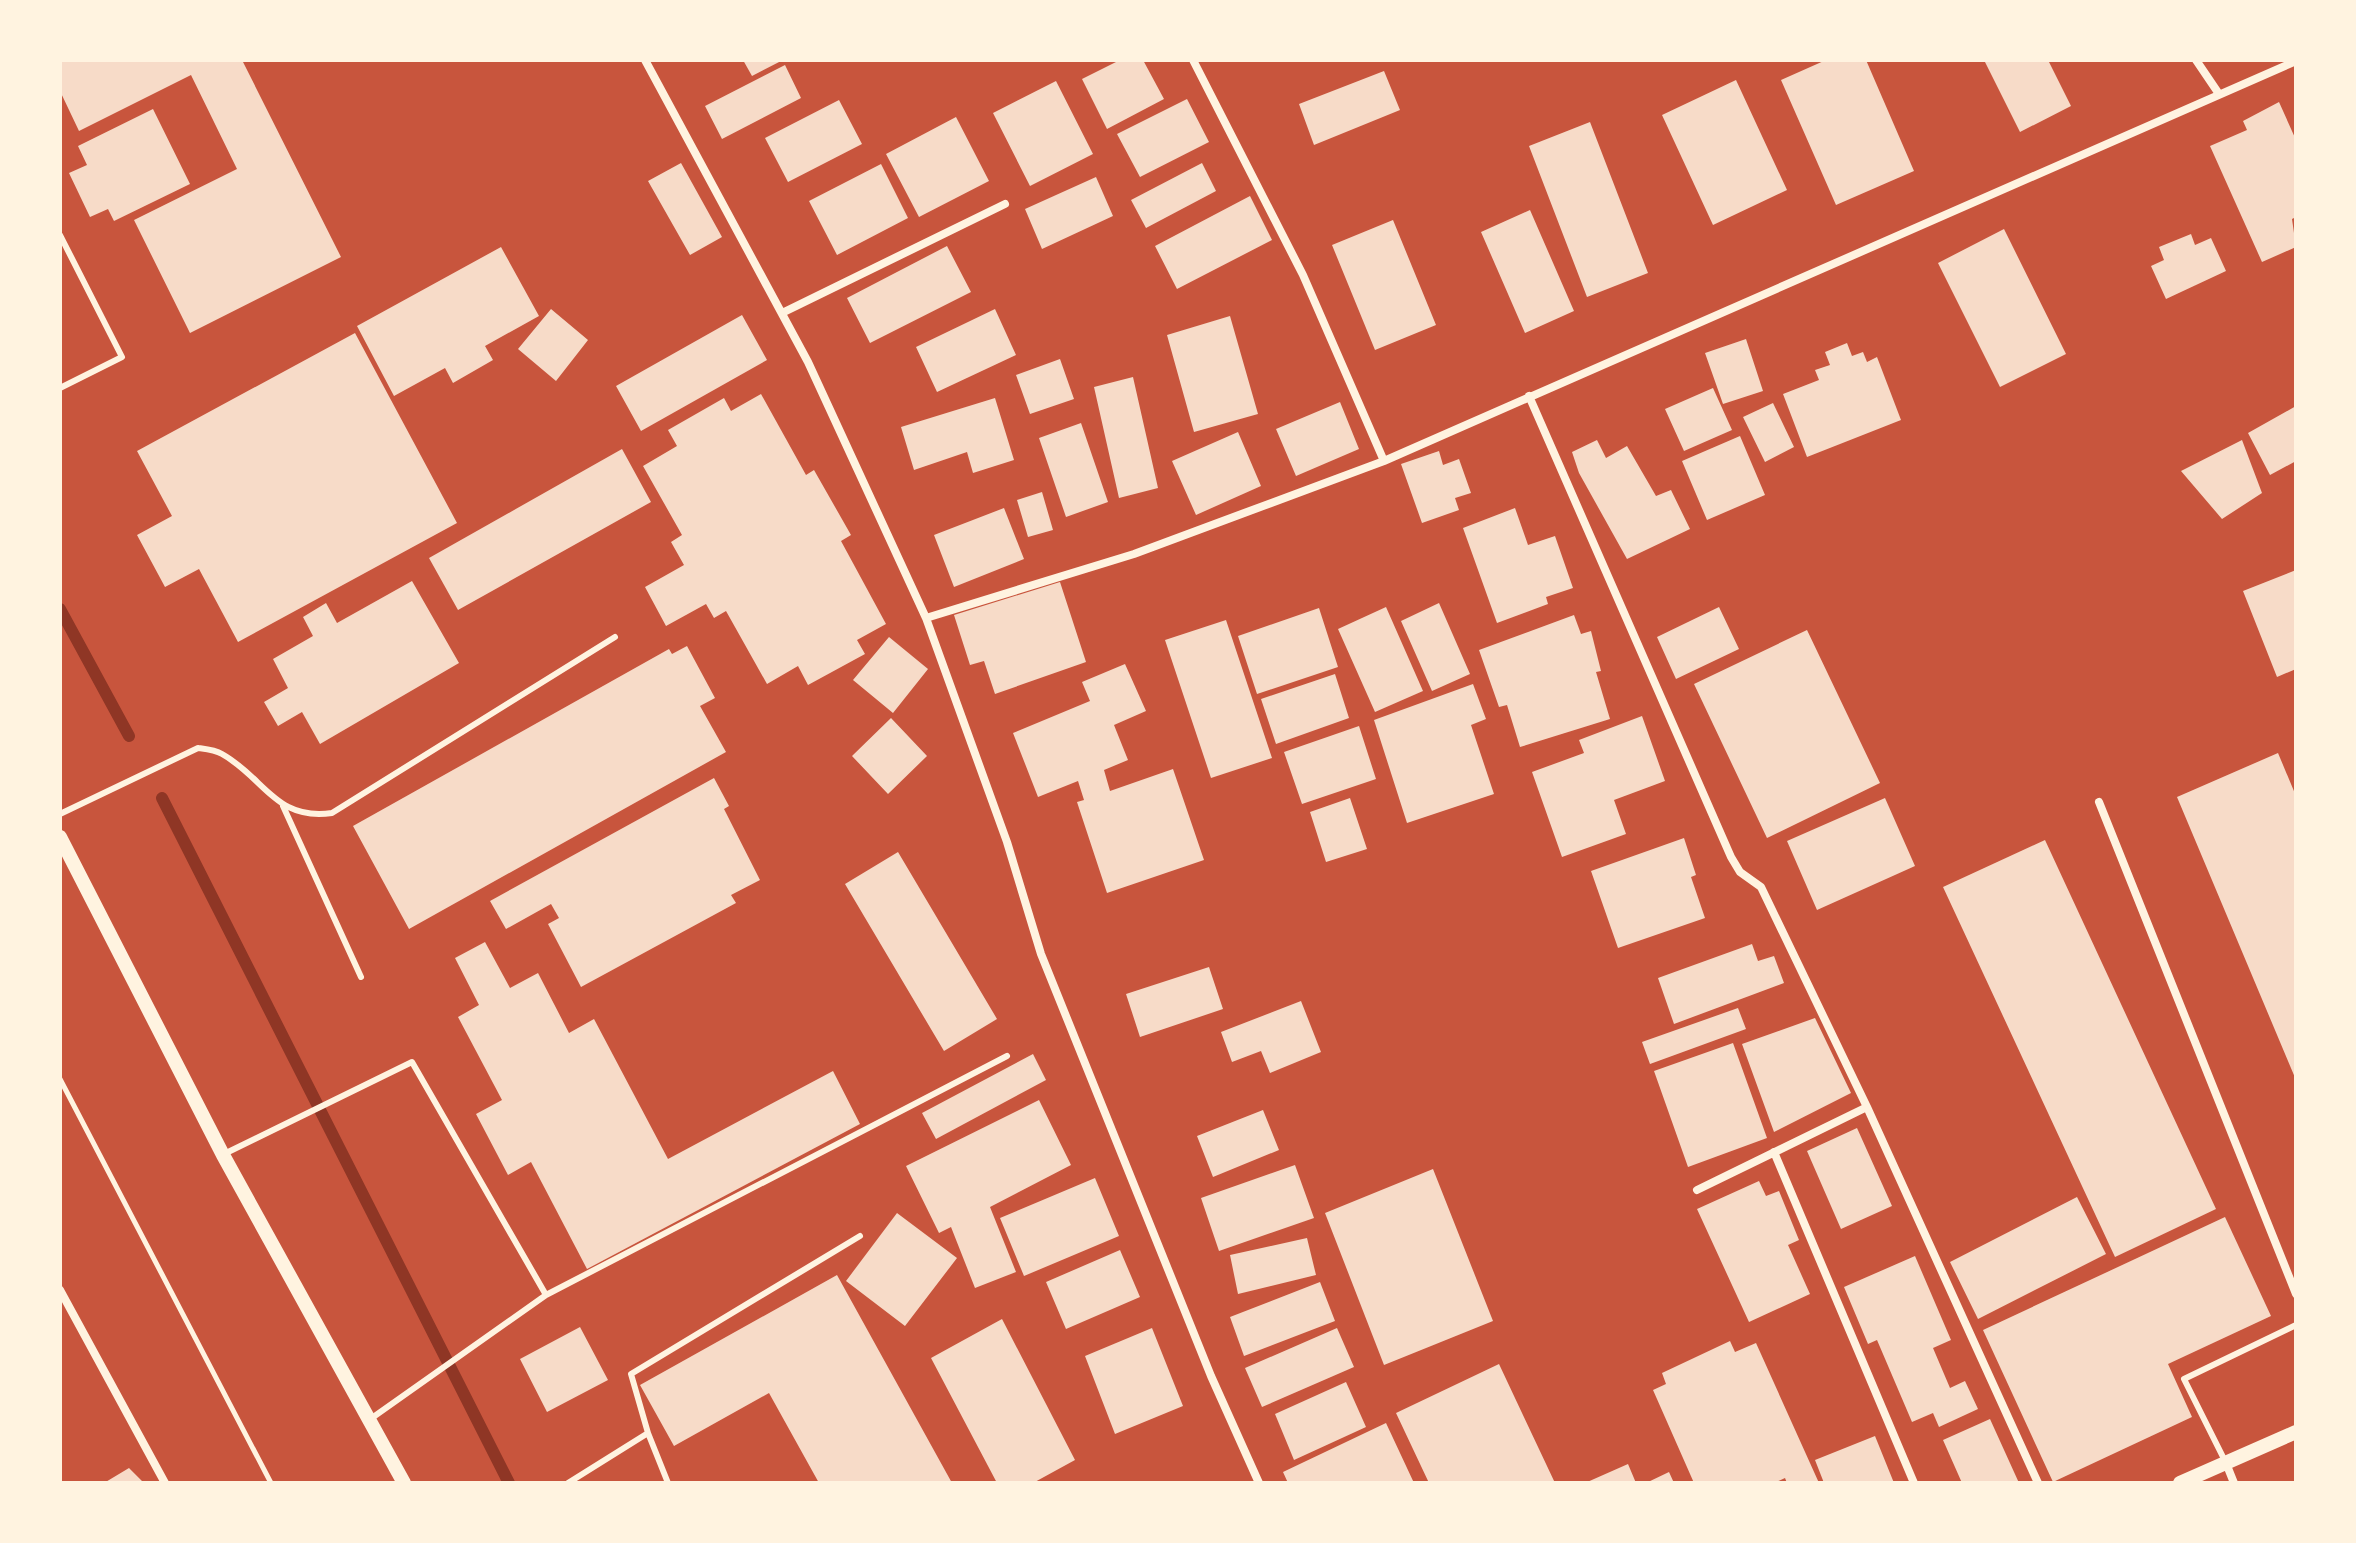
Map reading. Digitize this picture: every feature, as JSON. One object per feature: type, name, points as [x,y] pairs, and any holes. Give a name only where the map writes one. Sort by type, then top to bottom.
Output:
[{"type":"street","points":[[645,60],[782,313],[926,618],[1007,842],[1041,954],[1211,1376],[1259,1483]]},
{"type":"street","points":[[1193,60],[1303,275],[1384,461]]},
{"type":"street","points":[[2196,60],[2219,94]]},
{"type":"street","points":[[926,618],[1134,554],[1384,461],[2296,61]]},
{"type":"street","points":[[782,313],[1005,204]]},
{"type":"street","points":[[1529,396],[1731,857],[1740,872],[1761,887],[1867,1107],[2038,1483]]},
{"type":"street","points":[[2099,802],[2296,1294]]},
{"type":"street","points":[[60,837],[223,1155],[404,1483]]},
{"type":"street","points":[[1697,1190],[1867,1107]]},
{"type":"street","points":[[1774,1152],[1914,1483]]},
{"type":"street","points":[[60,1290],[165,1483]]},
{"type":"street","points":[[2180,1483],[2296,1432]]},
{"type":"street","points":[[2226,1463],[2234,1483]]},
{"type":"lane","points":[[60,235],[122,357],[60,388]]},
{"type":"lane","points":[[60,814],[198,748],[221,753],[283,806],[309,816],[332,813],[615,637]]},
{"type":"lane","points":[[283,806],[361,977]]},
{"type":"lane","points":[[369,1420],[546,1295],[1007,1056]]},
{"type":"lane","points":[[223,1155],[412,1062],[546,1295]]},
{"type":"lane","points":[[668,1483],[648,1433],[631,1374],[860,1236]]},
{"type":"lane","points":[[2226,1463],[2184,1379],[2296,1325]]},
{"type":"lane","points":[[568,1483],[648,1433]]},
{"type":"path","points":[[60,1079],[271,1483]]},
{"type":"building","points":[[60,60],[242,60],[341,257],[190,333],[134,220],[237,169],[191,75],[79,131],[60,91]]},
{"type":"building","points":[[743,60],[783,60],[752,76]]},
{"type":"building","points":[[1120,60],[1143,60],[1164,99],[1107,129],[1082,79]]},
{"type":"building","points":[[1826,60],[1866,60],[1914,171],[1836,205],[1781,80]]},
{"type":"building","points":[[1984,60],[2048,60],[2071,106],[2020,132]]},
{"type":"building","points":[[785,65],[801,98],[722,139],[705,106]]},
{"type":"building","points":[[1384,71],[1400,110],[1314,145],[1299,104]]},
{"type":"building","points":[[1736,80],[1787,190],[1713,225],[1662,115]]},
{"type":"building","points":[[1056,81],[1093,154],[1030,186],[993,113]]},
{"type":"building","points":[[1187,99],[1209,142],[1140,177],[1117,134]]},
{"type":"building","points":[[839,100],[862,144],[788,182],[765,138]]},
{"type":"building","points":[[2279,102],[2296,140],[2296,217],[2292,219],[2296,247],[2262,262],[2210,146],[2247,130],[2243,121]]},
{"type":"building","points":[[153,109],[190,184],[114,221],[108,209],[90,217],[69,173],[87,165],[78,146]]},
{"type":"building","points":[[956,117],[989,181],[919,217],[886,154]]},
{"type":"building","points":[[1590,122],[1648,273],[1587,297],[1529,146]]},
{"type":"building","points":[[681,163],[722,237],[690,255],[648,181]]},
{"type":"building","points":[[1202,163],[1216,191],[1146,228],[1131,200]]},
{"type":"building","points":[[881,164],[908,218],[837,255],[809,201]]},
{"type":"building","points":[[1096,177],[1113,216],[1042,249],[1025,209]]},
{"type":"building","points":[[1250,196],[1272,240],[1177,289],[1155,246]]},
{"type":"building","points":[[1530,210],[1574,311],[1525,333],[1481,232]]},
{"type":"building","points":[[1393,220],[1436,325],[1375,350],[1332,245]]},
{"type":"building","points":[[2004,229],[2066,354],[2000,387],[1938,263]]},
{"type":"building","points":[[2191,234],[2195,245],[2211,238],[2226,271],[2166,299],[2151,266],[2164,260],[2159,247]]},
{"type":"building","points":[[947,246],[971,292],[870,343],[847,298]]},
{"type":"building","points":[[501,247],[539,316],[485,346],[493,360],[453,383],[445,368],[394,396],[357,326]]},
{"type":"building","points":[[551,309],[588,340],[556,381],[518,349]]},
{"type":"building","points":[[995,309],[1016,355],[937,392],[916,347]]},
{"type":"building","points":[[742,315],[767,360],[641,431],[616,386]]},
{"type":"building","points":[[1230,316],[1258,414],[1194,432],[1167,335]]},
{"type":"building","points":[[355,333],[457,523],[238,642],[199,569],[165,587],[137,535],[172,516],[137,451]]},
{"type":"building","points":[[1746,339],[1763,391],[1723,404],[1705,353]]},
{"type":"building","points":[[1847,343],[1852,356],[1863,352],[1867,362],[1877,357],[1901,420],[1807,457],[1783,394],[1819,380],[1815,370],[1830,365],[1825,352]]},
{"type":"building","points":[[1060,359],[1074,399],[1030,414],[1016,375]]},
{"type":"building","points":[[1133,377],[1158,488],[1119,498],[1094,387]]},
{"type":"building","points":[[1713,388],[1732,430],[1684,451],[1665,409]]},
{"type":"building","points":[[761,394],[806,475],[814,470],[851,535],[841,541],[886,624],[857,640],[865,654],[808,685],[798,666],[767,684],[726,611],[714,618],[706,604],[666,626],[645,587],[684,565],[671,542],[682,535],[643,466],[677,446],[668,430],[724,398],[731,411]]},
{"type":"building","points":[[995,398],[1014,460],[973,473],[967,452],[914,470],[901,427]]},
{"type":"building","points":[[1340,402],[1359,449],[1296,476],[1276,429]]},
{"type":"building","points":[[1773,403],[1794,447],[1765,462],[1743,417]]},
{"type":"building","points":[[2296,406],[2296,461],[2270,475],[2248,433]]},
{"type":"building","points":[[1081,423],[1108,502],[1066,517],[1039,438]]},
{"type":"building","points":[[1238,432],[1261,486],[1196,515],[1172,461]]},
{"type":"building","points":[[1740,436],[1765,495],[1707,520],[1682,461]]},
{"type":"building","points":[[1597,440],[1606,458],[1627,446],[1656,496],[1671,490],[1690,529],[1627,559],[1579,473],[1572,452]]},
{"type":"building","points":[[2242,440],[2262,493],[2222,519],[2181,471]]},
{"type":"building","points":[[622,449],[651,502],[458,610],[429,558]]},
{"type":"building","points":[[1439,451],[1443,465],[1459,459],[1471,493],[1455,498],[1459,510],[1422,523],[1401,464]]},
{"type":"building","points":[[1042,492],[1053,530],[1028,537],[1017,500]]},
{"type":"building","points":[[1004,508],[1024,559],[954,587],[934,535]]},
{"type":"building","points":[[1515,508],[1528,545],[1555,536],[1573,588],[1546,597],[1548,604],[1497,623],[1463,528]]},
{"type":"building","points":[[2296,570],[2296,669],[2277,677],[2243,591]]},
{"type":"building","points":[[412,581],[459,663],[320,744],[302,712],[278,726],[264,702],[288,688],[273,659],[313,636],[303,617],[326,603],[337,623]]},
{"type":"building","points":[[1060,582],[1086,662],[995,694],[984,661],[970,665],[954,615]]},
{"type":"building","points":[[1439,603],[1470,674],[1432,691],[1401,621]]},
{"type":"building","points":[[1386,607],[1423,691],[1375,712],[1338,629]]},
{"type":"building","points":[[1719,607],[1739,649],[1676,679],[1657,637]]},
{"type":"building","points":[[1319,608],[1338,667],[1257,694],[1238,636]]},
{"type":"building","points":[[1574,615],[1581,634],[1591,631],[1601,671],[1596,672],[1610,719],[1520,747],[1507,705],[1499,707],[1479,650]]},
{"type":"building","points":[[1226,620],[1272,758],[1211,778],[1165,640]]},
{"type":"building","points":[[1807,630],[1880,783],[1767,838],[1694,684]]},
{"type":"building","points":[[889,637],[928,669],[893,713],[853,680]]},
{"type":"building","points":[[687,646],[715,698],[700,706],[726,752],[409,929],[353,826],[669,649],[672,654]]},
{"type":"building","points":[[1125,664],[1146,711],[1114,725],[1128,760],[1104,770],[1110,791],[1173,769],[1204,860],[1107,893],[1077,802],[1084,800],[1078,781],[1038,797],[1013,733],[1090,701],[1082,682]]},
{"type":"building","points":[[1335,674],[1349,718],[1276,744],[1261,699]]},
{"type":"building","points":[[1473,684],[1486,719],[1471,725],[1494,794],[1407,823],[1374,720]]},
{"type":"building","points":[[1642,716],[1665,781],[1614,800],[1626,834],[1562,857],[1532,772],[1584,753],[1579,740]]},
{"type":"building","points":[[891,718],[927,756],[888,794],[852,756]]},
{"type":"building","points":[[1359,726],[1376,779],[1302,804],[1284,752]]},
{"type":"building","points":[[2278,753],[2296,796],[2296,1080],[2177,797]]},
{"type":"building","points":[[714,778],[729,806],[724,809],[760,880],[731,895],[736,903],[581,987],[548,924],[559,918],[551,904],[506,929],[490,901]]},
{"type":"building","points":[[1350,798],[1367,849],[1326,862],[1310,812]]},
{"type":"building","points":[[1885,798],[1915,866],[1817,910],[1787,841]]},
{"type":"building","points":[[1684,838],[1696,875],[1691,877],[1705,918],[1618,948],[1591,871]]},
{"type":"building","points":[[2045,840],[2216,1209],[2115,1257],[1943,887]]},
{"type":"building","points":[[898,852],[997,1019],[944,1051],[845,884]]},
{"type":"building","points":[[485,942],[510,988],[538,973],[569,1033],[594,1019],[668,1159],[833,1071],[860,1124],[587,1269],[531,1162],[508,1175],[476,1114],[502,1100],[458,1017],[479,1005],[455,958]]},
{"type":"building","points":[[1752,944],[1758,961],[1774,956],[1784,983],[1674,1024],[1658,978]]},
{"type":"building","points":[[1209,967],[1223,1009],[1140,1037],[1126,994]]},
{"type":"building","points":[[1301,1001],[1321,1052],[1270,1073],[1261,1051],[1232,1062],[1221,1032]]},
{"type":"building","points":[[1738,1008],[1746,1029],[1650,1064],[1642,1042]]},
{"type":"building","points":[[1815,1018],[1851,1093],[1774,1132],[1742,1044]]},
{"type":"building","points":[[1733,1043],[1767,1138],[1688,1167],[1654,1071]]},
{"type":"building","points":[[1033,1054],[1046,1080],[936,1139],[922,1113]]},
{"type":"building","points":[[1039,1100],[1071,1165],[990,1207],[1016,1272],[975,1288],[951,1227],[939,1233],[906,1166]]},
{"type":"building","points":[[1263,1110],[1279,1150],[1213,1177],[1197,1136]]},
{"type":"building","points":[[1857,1128],[1892,1206],[1841,1229],[1807,1151]]},
{"type":"building","points":[[1295,1165],[1314,1218],[1219,1251],[1201,1198]]},
{"type":"building","points":[[1433,1169],[1493,1321],[1384,1365],[1325,1213]]},
{"type":"building","points":[[1095,1178],[1119,1236],[1024,1276],[1000,1218]]},
{"type":"building","points":[[1759,1181],[1766,1196],[1779,1191],[1799,1240],[1788,1245],[1810,1294],[1749,1322],[1697,1209]]},
{"type":"building","points":[[2077,1197],[2106,1254],[1978,1319],[1950,1262]]},
{"type":"building","points":[[897,1213],[957,1258],[905,1326],[846,1281]]},
{"type":"building","points":[[2225,1217],[2271,1316],[2168,1364],[2192,1417],[2053,1482],[1983,1330]]},
{"type":"building","points":[[1307,1238],[1316,1275],[1238,1294],[1230,1255]]},
{"type":"building","points":[[1120,1250],[1140,1297],[1066,1329],[1046,1282]]},
{"type":"building","points":[[1915,1256],[1951,1340],[1933,1348],[1950,1388],[1965,1381],[1978,1409],[1939,1427],[1933,1413],[1912,1422],[1877,1340],[1868,1344],[1844,1287]]},
{"type":"building","points":[[837,1275],[952,1483],[819,1483],[769,1393],[674,1446],[640,1385]]},
{"type":"building","points":[[1320,1282],[1335,1321],[1244,1356],[1230,1317]]},
{"type":"building","points":[[1002,1319],[1075,1460],[1033,1483],[997,1483],[931,1358]]},
{"type":"building","points":[[580,1327],[608,1380],[547,1412],[520,1359]]},
{"type":"building","points":[[1152,1328],[1183,1406],[1115,1434],[1085,1356]]},
{"type":"building","points":[[1337,1328],[1354,1367],[1262,1407],[1245,1368]]},
{"type":"building","points":[[1730,1341],[1735,1352],[1756,1343],[1819,1483],[1787,1483],[1785,1478],[1774,1483],[1694,1483],[1653,1390],[1666,1384],[1662,1373]]},
{"type":"building","points":[[1499,1364],[1555,1483],[1429,1483],[1396,1413]]},
{"type":"building","points":[[1346,1382],[1366,1427],[1294,1460],[1275,1414]]},
{"type":"building","points":[[1990,1419],[2019,1483],[1962,1483],[1943,1440]]},
{"type":"building","points":[[1386,1423],[1414,1483],[1288,1483],[1283,1472]]},
{"type":"building","points":[[1875,1436],[1894,1483],[1824,1483],[1815,1460]]},
{"type":"building","points":[[1628,1464],[1636,1483],[1585,1483]]},
{"type":"building","points":[[129,1468],[144,1483],[104,1483]]},
{"type":"building","points":[[1669,1472],[1674,1483],[1646,1483]]},
{"type":"waterway","points":[[60,609],[129,736]]},
{"type":"waterway","points":[[162,798],[509,1483]]}]
